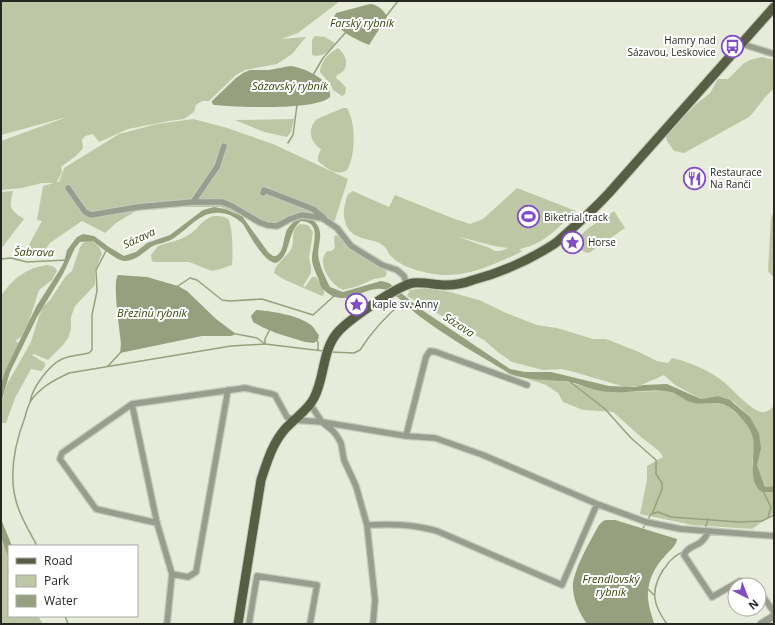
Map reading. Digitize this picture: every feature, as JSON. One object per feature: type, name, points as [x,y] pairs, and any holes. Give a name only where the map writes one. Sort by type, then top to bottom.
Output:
[{"type":"main road","points":[[238,624],[261,480],[271,451],[281,434],[310,404],[314,397],[331,341],[347,323],[407,285],[415,283],[447,285],[472,281],[526,260],[552,246],[595,208],[609,193],[774,7]]},
{"type":"street","points":[[742,44],[774,54]]},
{"type":"street","points":[[193,202],[218,167],[224,146]]},
{"type":"street","points":[[68,188],[85,212],[91,215],[138,207],[193,202],[222,202],[232,206],[259,222],[268,225],[277,226],[302,215],[322,218],[337,228],[351,246],[382,265],[397,270],[404,276],[407,285]]},
{"type":"street","points":[[262,193],[264,190],[313,209],[327,221]]},
{"type":"street","points":[[406,436],[426,357],[430,352],[436,352],[527,386]]},
{"type":"street","points":[[157,523],[96,509],[60,459],[62,453],[132,404],[245,388],[272,394],[275,396],[287,417],[294,420],[322,422],[406,436],[435,438],[483,454],[597,504],[646,522],[681,529],[708,532],[774,536]]},
{"type":"street","points":[[172,574],[188,576],[196,572],[228,390]]},
{"type":"street","points":[[132,404],[157,523],[172,574],[167,624]]},
{"type":"street","points":[[310,404],[322,422],[333,431],[341,443],[344,460],[356,486],[367,525],[374,600],[373,624]]},
{"type":"street","points":[[367,525],[396,524],[416,526],[437,531],[562,585],[597,504]]},
{"type":"street","points":[[708,532],[701,543],[688,549],[684,555],[712,597],[727,588]]},
{"type":"street","points":[[249,624],[257,576],[317,585],[310,624]]},
{"type":"street","points":[[767,602],[774,612]]},
{"type":"street","points":[[762,624],[774,616]]},
{"type":"green space","points":[[1,1],[340,1],[298,33],[281,39],[306,37],[292,54],[277,64],[245,70],[236,75],[209,101],[202,101],[196,105],[194,112],[184,119],[128,129],[99,142],[93,134],[85,136],[82,140],[83,148],[76,156],[61,167],[62,172],[57,182],[59,182],[64,168],[119,134],[157,124],[193,119],[224,127],[273,144],[348,179],[333,226],[302,217],[283,227],[265,227],[221,207],[180,207],[136,211],[116,223],[105,233],[82,221],[50,243],[41,255],[25,252],[42,221],[37,220],[43,186],[54,183],[42,183],[22,188],[1,190],[1,141],[67,117],[1,135]]},
{"type":"green space","points":[[315,36],[325,37],[335,43],[331,49],[322,55],[312,55],[312,40]]},
{"type":"green space","points":[[338,48],[346,59],[346,66],[344,70],[337,75],[336,78],[346,88],[345,94],[342,96],[333,90],[331,85],[320,72],[326,57]]},
{"type":"green space","points":[[762,57],[774,60],[774,89],[767,95],[749,117],[684,153],[674,151],[667,141],[666,136],[695,105],[710,93],[718,79],[728,79],[744,63]]},
{"type":"green space","points":[[343,108],[347,108],[350,114],[354,139],[350,164],[347,170],[339,173],[328,169],[318,161],[318,156],[321,149],[314,143],[311,131],[317,119]]},
{"type":"green space","points":[[294,119],[291,132],[287,137],[264,132],[235,120]]},
{"type":"green space","points":[[517,188],[576,211],[536,244],[519,249],[522,251],[519,253],[493,265],[455,275],[432,274],[401,264],[390,255],[382,244],[360,238],[352,233],[344,218],[344,212],[348,194],[353,191],[389,207],[395,195],[470,224],[483,219]],"holes":[[[456,236],[508,248],[501,251],[494,251],[490,248]]]},
{"type":"green space","points":[[13,191],[11,208],[15,213],[24,219],[1,249],[1,192]]},
{"type":"green space","points":[[614,211],[625,228],[589,253],[583,251],[580,248],[579,242],[581,235]]},
{"type":"green space","points":[[774,211],[774,278],[768,271],[771,218]]},
{"type":"green space","points":[[215,216],[225,217],[230,222],[232,265],[212,271],[189,262],[152,261],[151,255],[158,246],[186,236],[194,231],[204,221]]},
{"type":"green space","points":[[300,224],[308,225],[313,232],[309,258],[311,273],[303,286],[305,287],[312,277],[316,277],[324,289],[324,294],[322,296],[283,279],[274,273],[277,266],[290,251],[293,244],[295,229]]},
{"type":"green space","points":[[335,235],[339,236],[370,260],[384,268],[387,273],[385,277],[374,279],[358,286],[343,290],[333,283],[326,273],[323,261],[327,251],[331,251],[335,248]]},
{"type":"green space","points":[[93,241],[102,253],[95,272],[95,285],[75,306],[71,317],[71,329],[68,338],[63,345],[48,360],[34,354],[32,355],[45,363],[45,366],[42,371],[31,369],[15,398],[6,423],[1,423],[1,404],[7,384],[31,342],[43,307],[50,300],[66,276],[72,271],[80,247],[84,242]]},
{"type":"green space","points":[[47,265],[54,267],[57,271],[52,280],[39,290],[29,321],[21,337],[15,341],[19,343],[5,371],[1,384],[1,296],[15,279],[26,271],[39,266]]},
{"type":"green space","points":[[426,288],[450,292],[479,300],[506,313],[537,325],[557,328],[593,339],[606,339],[657,361],[668,363],[672,358],[690,363],[716,376],[756,410],[765,412],[774,406],[774,486],[766,487],[761,480],[757,465],[759,433],[750,417],[734,402],[718,396],[701,399],[675,385],[664,375],[639,386],[625,387],[562,369],[543,370],[512,362],[484,340],[407,296],[410,290]]},
{"type":"green space","points":[[525,378],[552,379],[609,392],[668,391],[694,403],[714,403],[727,405],[745,421],[753,436],[754,447],[752,465],[756,484],[762,492],[774,492],[774,513],[752,529],[692,525],[640,514],[647,480],[647,466],[663,457],[659,451],[613,412],[583,410],[563,402],[558,393],[546,385]]},
{"type":"green space","points":[[1,537],[8,557],[8,617],[39,617],[43,624],[1,624]]},
{"type":"water","name":"Farský rybník","points":[[370,4],[380,8],[387,17],[369,45],[343,31],[339,27],[334,17],[336,13]]},
{"type":"water","name":"Sázavský rybník","points":[[290,66],[309,72],[322,80],[330,91],[330,97],[322,101],[309,104],[275,107],[239,107],[214,105],[212,103],[212,101],[243,73],[250,70],[269,70]]},
{"type":"water","points":[[214,207],[225,209],[242,216],[268,252],[273,256],[276,256],[281,251],[286,232],[295,220],[299,217],[312,219],[317,224],[319,229],[319,260],[330,287],[343,292],[381,281],[389,283],[422,310],[510,369],[525,372],[551,372],[609,386],[635,387],[643,385],[667,384],[701,399],[718,396],[730,400],[750,417],[759,433],[761,448],[757,465],[764,485],[766,487],[774,486],[774,492],[762,492],[757,487],[753,474],[754,444],[752,434],[744,421],[729,407],[716,403],[694,403],[666,391],[652,390],[606,392],[570,382],[532,379],[510,374],[433,326],[387,290],[370,290],[347,298],[339,298],[330,295],[321,287],[312,260],[315,236],[314,230],[308,222],[301,221],[293,232],[285,255],[276,263],[266,258],[241,222],[230,215],[221,213],[214,213],[201,217],[171,240],[151,247],[139,256],[128,261],[117,258],[93,241],[80,242],[75,248],[63,274],[37,317],[10,372],[1,403],[1,384],[5,371],[36,307],[64,262],[67,250],[77,237],[83,234],[94,236],[124,256],[136,252],[147,243],[170,235],[203,210]]},
{"type":"water","name":"Březinů rybník","points":[[118,275],[147,277],[178,286],[187,291],[216,319],[236,334],[231,336],[202,336],[120,353],[121,344],[116,287],[116,279]]},
{"type":"water","points":[[256,310],[284,314],[306,322],[312,326],[319,335],[318,340],[314,343],[305,342],[262,327],[253,322],[251,316]]},
{"type":"water","points":[[1,519],[12,545],[8,545],[8,557],[1,537]]},
{"type":"water","name":"Frendlovský rybník","points":[[606,520],[615,520],[677,539],[674,546],[656,567],[649,585],[649,608],[654,624],[587,624],[578,608],[573,589],[575,574],[599,525]]},
{"type":"waterway","points":[[385,16],[398,1]]},
{"type":"waterway","points":[[313,75],[323,58],[346,32]]},
{"type":"waterway","points":[[288,143],[293,135],[297,105]]},
{"type":"waterway","points":[[30,403],[31,397],[37,385],[52,366],[62,359],[89,353],[92,350],[92,315],[97,291],[96,270],[106,251]]},
{"type":"waterway","name":"Šabrava","points":[[1,259],[11,258],[27,262],[67,260]]},
{"type":"waterway","points":[[178,286],[190,278],[197,280],[222,300],[262,299],[313,315],[335,295]]},
{"type":"waterway","points":[[331,352],[354,353],[360,350],[380,324],[404,301]]},
{"type":"waterway","points":[[265,344],[265,339],[270,329]]},
{"type":"waterway","points":[[236,334],[257,338],[265,344]]},
{"type":"waterway","points":[[316,339],[318,342],[318,350]]},
{"type":"waterway","points":[[36,545],[25,524],[15,499],[13,487],[13,463],[26,411],[34,397],[47,385],[69,373],[231,346],[265,344],[323,351]]},
{"type":"waterway","points":[[108,366],[121,352]]},
{"type":"waterway","points":[[569,381],[605,409],[631,438],[656,460],[656,474],[662,483],[662,489],[652,514],[658,512],[671,517],[739,522],[762,521],[774,515]]},
{"type":"waterway","points":[[763,491],[771,507],[768,517]]},
{"type":"waterway","points":[[643,528],[651,514]]},
{"type":"waterway","points":[[705,529],[708,519]]},
{"type":"waterway","points":[[667,624],[656,604],[656,585],[663,570],[669,562],[684,551]]},
{"type":"waterway","points":[[647,588],[654,595]]},
{"type":"waterway","points":[[65,617],[68,624]]},
{"type":"place","name":"Hamry nad Sázavou, Leskovice","points":[[732,46]]},
{"type":"place","name":"Restaurace Na Ranči","points":[[695,178]]},
{"type":"place","name":"Biketrial track","points":[[528,217]]},
{"type":"place","name":"Horse","points":[[573,242]]},
{"type":"place","name":"kaple sv. Anny","points":[[356,304]]},
{"type":"water label","name":"Sázava","points":[[139,238]]},
{"type":"water label","name":"Sázava","points":[[459,325]]}]
